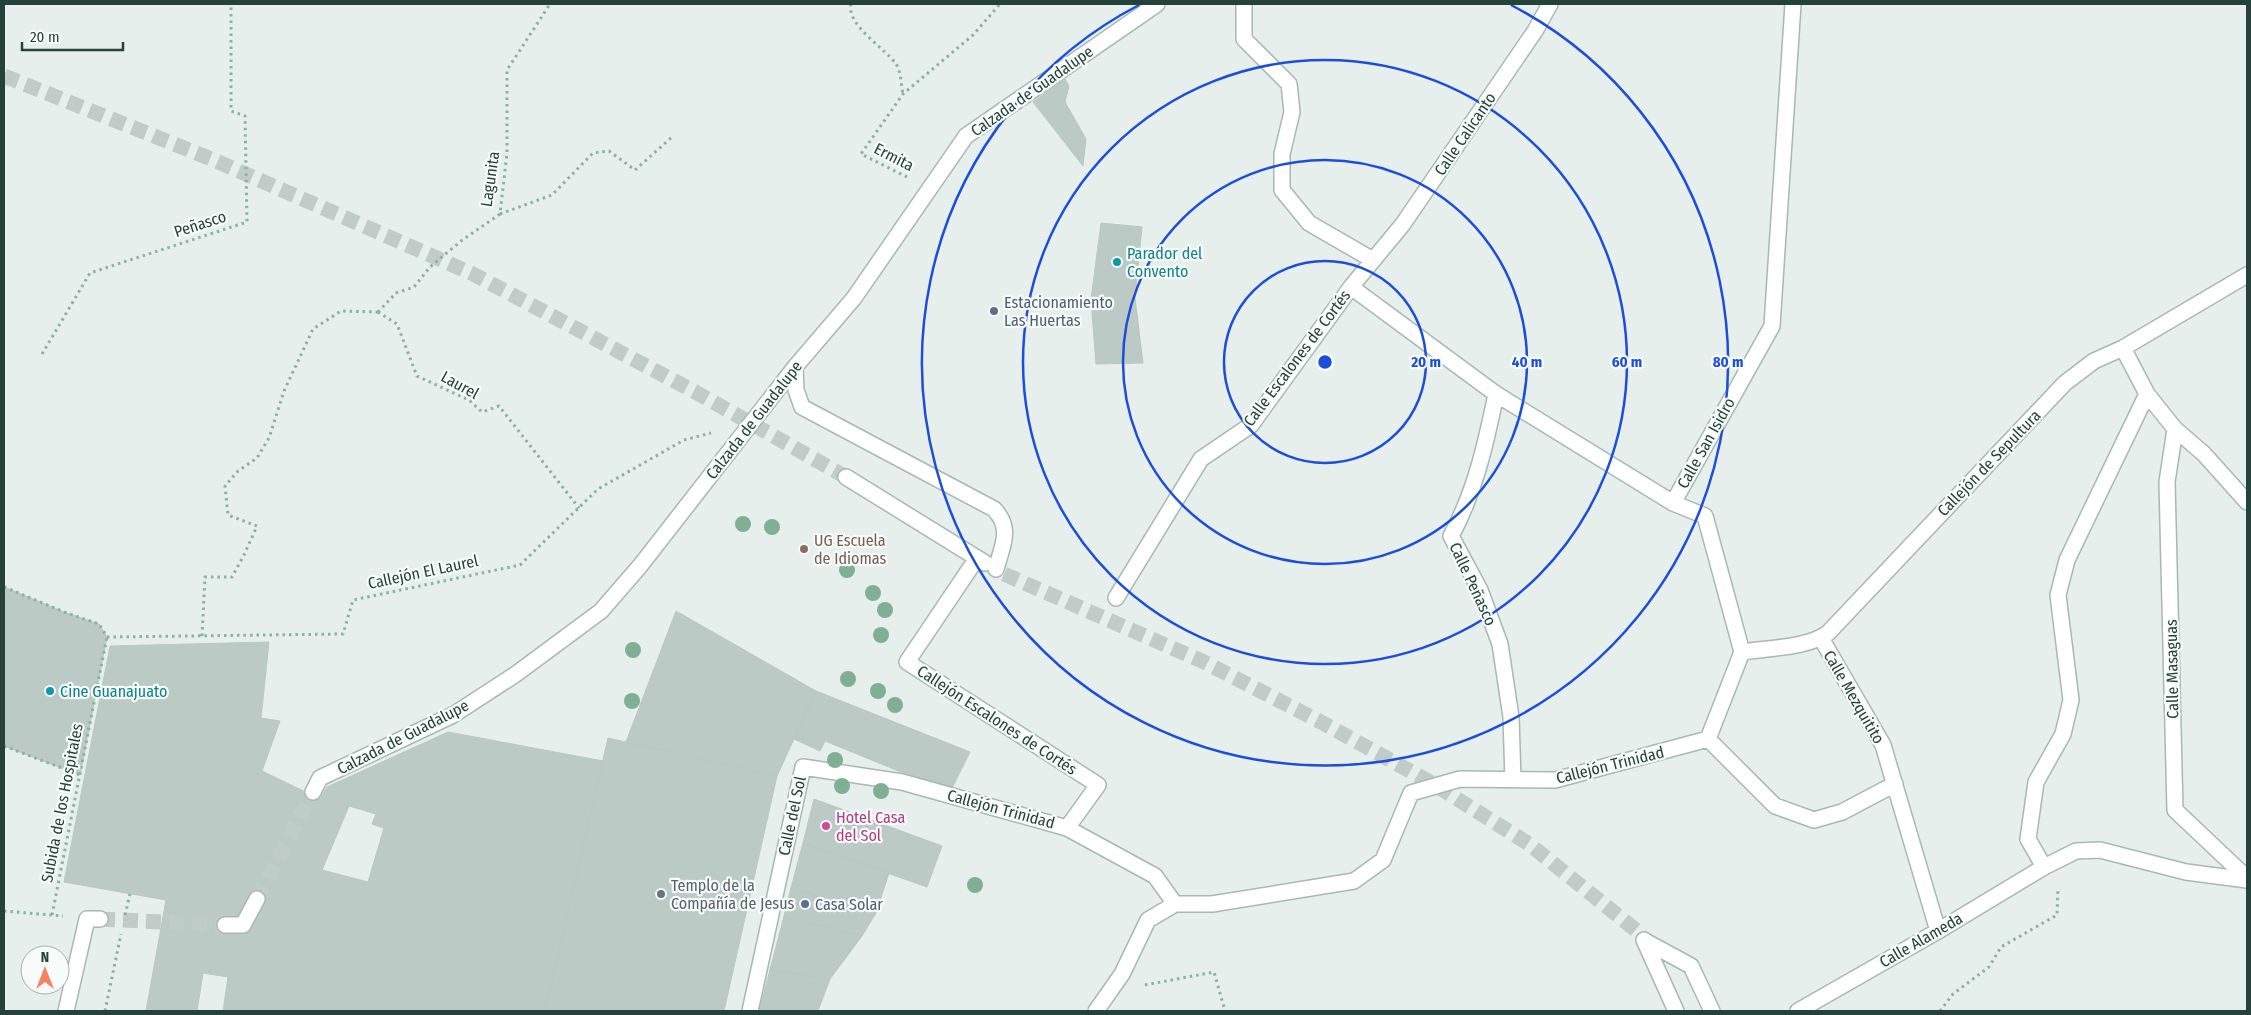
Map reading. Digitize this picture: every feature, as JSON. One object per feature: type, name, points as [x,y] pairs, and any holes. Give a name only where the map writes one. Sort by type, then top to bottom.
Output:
[{"type":"street","name":"Calzada de Guadalupe","points":[[313,792],[320,778],[453,715],[516,674],[601,611],[640,566],[795,367],[854,298],[928,188],[966,136],[1157,4]]},
{"type":"street","points":[[1244,4],[1244,39],[1289,84],[1292,112],[1282,154],[1282,190],[1309,223],[1373,260]]},
{"type":"street","name":"Calle Calicanto","points":[[1373,260],[1403,224],[1535,31],[1550,4]]},
{"type":"street","name":"Calle San Isidro","points":[[1351,287],[1496,394],[1673,503],[1772,326],[1793,4]]},
{"type":"street","name":"Calle Escalones de Cortés","points":[[1116,598],[1201,459],[1250,425],[1351,287],[1373,260]]},
{"type":"street","name":"Callejón de Sepultura","points":[[1821,638],[2065,384],[2094,361],[2123,348],[2247,275]]},
{"type":"street","points":[[2123,348],[2147,394],[2175,429],[2204,454],[2247,502]]},
{"type":"street","points":[[795,367],[796,390],[802,407],[994,509],[1002,518],[1006,532],[1000,572],[846,477]]},
{"type":"street","name":"Calle Peñasco","points":[[1496,394],[1486,442],[1476,477],[1462,516],[1451,536],[1480,590],[1500,644],[1511,717],[1514,780]]},
{"type":"street","points":[[2044,867],[2028,839],[2036,782],[2063,734],[2071,700],[2058,596],[2067,560],[2147,394]]},
{"type":"street","name":"Calle Masaguas","points":[[2175,429],[2167,482],[2175,810],[2247,879]]},
{"type":"street","points":[[1673,503],[1705,516],[1742,652],[1708,740],[1775,806],[1814,820],[1842,812],[1895,784]]},
{"type":"street","name":"Callejón Escalones de Cortés","points":[[976,558],[907,662],[1098,785],[1067,828]]},
{"type":"street","points":[[1742,652],[1805,643],[1821,638]]},
{"type":"street","name":"Calle Mezquitito","points":[[1821,638],[1883,745],[1938,931]]},
{"type":"street","name":"Callejón Trinidad","points":[[803,767],[902,782],[1067,828],[1155,876],[1174,904],[1212,904],[1354,881],[1382,860],[1411,793],[1460,779],[1555,780],[1708,740]]},
{"type":"street","name":"Calle del Sol","points":[[750,1011],[803,767]]},
{"type":"street","name":"Calle Alameda","points":[[1798,1011],[1938,931],[2044,867],[2076,851],[2100,850],[2186,872],[2247,879]]},
{"type":"street","points":[[225,925],[243,925],[257,899]]},
{"type":"street","points":[[1096,1011],[1122,974],[1148,920],[1174,904]]},
{"type":"street","points":[[66,1011],[93,919]]},
{"type":"street","points":[[1676,1011],[1643,938],[1691,966],[1712,1011]]},
{"type":"path","name":"Peñasco","points":[[42,354],[90,273],[247,222],[245,116],[230,111],[231,4]]},
{"type":"path","name":"Lagunita","points":[[378,312],[396,293],[414,287],[430,267],[460,241],[500,214],[507,153],[507,70],[550,4]]},
{"type":"path","points":[[851,4],[850,9],[856,22],[897,65],[903,94]]},
{"type":"path","name":"Ermita","points":[[928,188],[861,154],[903,94],[973,35],[1000,4]]},
{"type":"path","points":[[500,214],[552,195],[592,153],[609,151],[636,170],[672,137]]},
{"type":"path","points":[[202,636],[205,576],[232,576],[257,526],[228,515],[225,486],[238,471],[257,458],[269,438],[284,391],[313,329],[341,311],[378,312]]},
{"type":"path","name":"Laurel","points":[[378,312],[397,324],[417,376],[469,400],[482,412],[499,406],[579,508]]},
{"type":"path","name":"Callejón El Laurel","points":[[107,637],[343,634],[353,600],[520,565],[598,489],[684,440],[716,432]]},
{"type":"path","points":[[4,587],[64,612],[99,624],[107,637]]},
{"type":"path","name":"Subida de los Hospitales","points":[[4,911],[52,915],[107,637]]},
{"type":"path","points":[[4,746],[80,775]]},
{"type":"path","points":[[1940,1011],[1953,994],[1989,966],[2001,947],[2057,915],[2059,889],[2044,867]]},
{"type":"path","points":[[124,923],[130,894]]},
{"type":"path","points":[[105,1011],[122,933]]},
{"type":"path","points":[[1122,974],[1136,987],[1214,972],[1225,1011]]},
{"type":"building","points":[[1065,79],[1069,86],[1065,102],[1086,139],[1083,166],[1033,102]]},
{"type":"building","name":"Parador del Convento","points":[[1101,223],[1142,227],[1135,298],[1143,363],[1096,364],[1091,299]]},
{"type":"building","name":"Cine Guanajuato","points":[[4,587],[64,612],[99,624],[107,637],[80,775],[4,746]]},
{"type":"building","points":[[676,611],[816,691],[777,776],[626,742]]},
{"type":"building","points":[[269,642],[261,718],[280,721],[262,771],[320,799],[327,787],[448,732],[603,761],[545,1011],[223,1011],[228,977],[203,973],[197,1011],[146,1011],[166,900],[64,882],[110,646]],"holes":[[[349,806],[376,814],[372,824],[384,828],[368,882],[322,870]]]},
{"type":"building","points":[[816,691],[970,752],[950,792],[825,741],[820,751],[794,739]]},
{"type":"building","name":"Templo de la Compañía de Jesus","points":[[608,738],[777,776],[724,1011],[545,1011]]},
{"type":"building","points":[[814,799],[942,846],[927,887],[803,843]]},
{"type":"building","points":[[803,843],[889,873],[876,913],[791,888]]},
{"type":"building","points":[[791,888],[876,913],[862,936],[784,916]]},
{"type":"building","points":[[784,916],[862,936],[830,979],[770,970]]},
{"type":"building","points":[[770,970],[830,979],[818,1011],[759,1011]]},
{"type":"tunnel","points":[[4,76],[214,160],[473,274],[699,394],[846,477]]},
{"type":"tunnel","points":[[1004,574],[1202,661],[1321,722],[1430,782],[1529,844],[1642,935]]},
{"type":"tunnel","points":[[257,899],[313,792]]},
{"type":"tunnel","points":[[100,919],[225,925]]},
{"type":"place","name":"Parador del Convento","points":[[1117,262]]},
{"type":"place","name":"Estacionamiento Las Huertas","points":[[994,311]]},
{"type":"place","name":"UG Escuela de Idiomas","points":[[804,549]]},
{"type":"place","name":"Cine Guanajuato","points":[[50,691]]},
{"type":"place","name":"Hotel Casa del Sol","points":[[826,826]]},
{"type":"place","name":"Templo de la Compañía de Jesus","points":[[661,894]]},
{"type":"place","name":"Casa Solar","points":[[805,904]]}]
